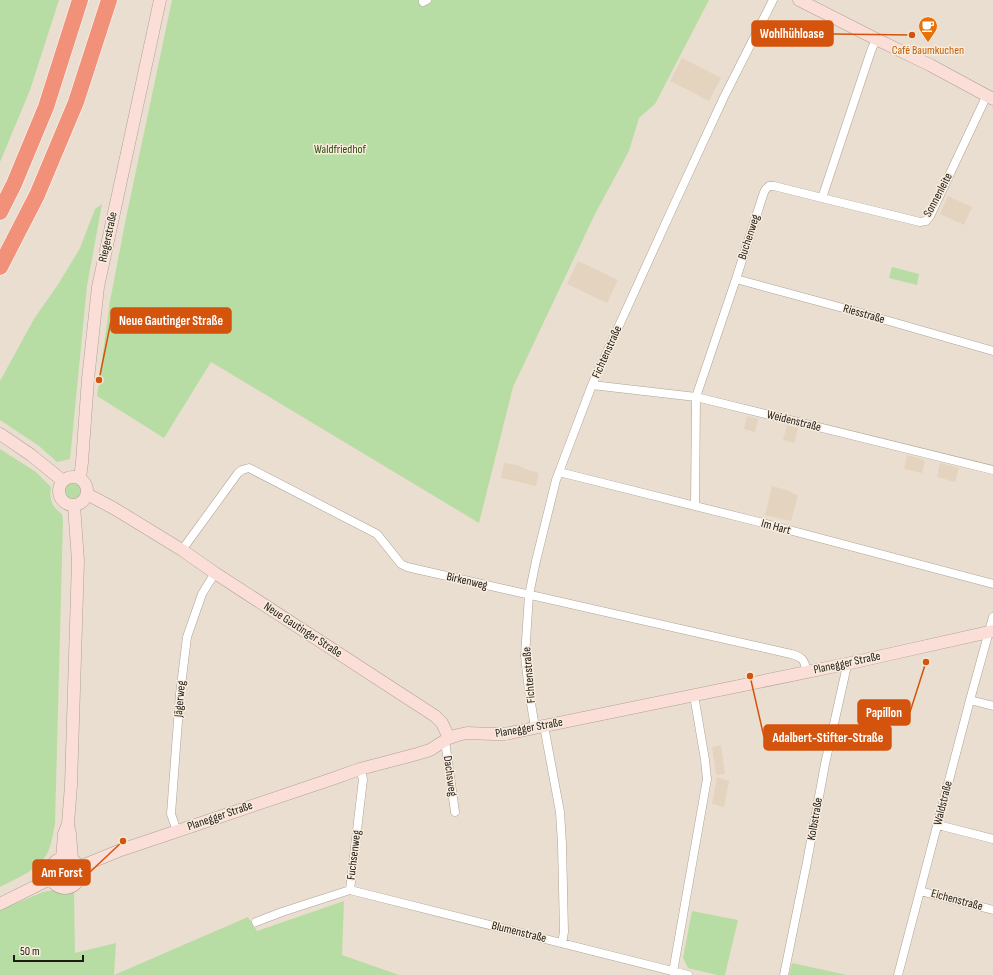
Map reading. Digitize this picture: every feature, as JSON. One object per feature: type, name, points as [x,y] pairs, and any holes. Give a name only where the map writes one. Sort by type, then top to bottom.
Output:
[{"type":"highway","points":[[0,212],[14,184],[46,107],[80,0]]},
{"type":"highway","points":[[0,267],[37,194],[76,102],[109,0]]},
{"type":"street","name":"Riegerstraße","points":[[80,478],[88,379],[98,287],[160,0]]},
{"type":"street","name":"Fichtenstraße","points":[[562,943],[564,932],[562,844],[559,807],[539,727],[528,691],[525,656],[529,595],[536,561],[559,472],[592,385],[708,131],[773,0]]},
{"type":"street","points":[[799,0],[930,65],[990,97]]},
{"type":"street","points":[[822,198],[876,39]]},
{"type":"street","name":"Sonnenleite","points":[[822,198],[920,222],[926,221],[930,216],[990,97]]},
{"type":"street","name":"Buchenweg","points":[[695,506],[696,397],[765,190],[769,186],[774,186],[822,198]]},
{"type":"street","name":"Riesstraße","points":[[736,279],[993,351]]},
{"type":"street","name":"Weidenstraße","points":[[592,385],[696,397],[993,470]]},
{"type":"street","points":[[0,434],[31,455],[63,481]]},
{"type":"street","name":"Birkenweg","points":[[182,550],[238,473],[249,468],[377,534],[404,566],[791,654],[803,659],[807,671]]},
{"type":"street","name":"Im Hart","points":[[559,472],[993,584]]},
{"type":"street","points":[[71,476],[80,478],[84,481],[88,489],[86,498],[79,504],[70,505],[62,499],[60,495],[60,485],[66,478],[71,476]]},
{"type":"street","name":"Neue Gautinger Straße","points":[[87,494],[115,509],[182,550],[435,716],[442,723],[447,739]]},
{"type":"street","points":[[0,904],[52,878],[62,887],[72,886],[79,879],[80,874],[71,862],[64,834],[68,824],[71,785],[78,561],[74,505]]},
{"type":"street","name":"Jägerweg","points":[[177,831],[171,814],[180,694],[187,637],[202,594],[215,573]]},
{"type":"street","name":"Waldstraße","points":[[898,975],[970,700],[991,631],[993,617]]},
{"type":"street","name":"Planegger Straße","points":[[52,878],[50,874],[51,869],[56,861],[71,862],[117,851],[360,769],[430,750],[447,739],[458,735],[468,733],[505,734],[846,664],[991,631]]},
{"type":"street","name":"Kolbstraße","points":[[784,975],[846,664]]},
{"type":"street","points":[[674,972],[707,779],[694,695]]},
{"type":"street","points":[[970,700],[993,706]]},
{"type":"street","name":"Dachsweg","points":[[447,739],[455,812]]},
{"type":"street","name":"Fuchsenweg","points":[[256,922],[350,890],[363,779],[360,769]]},
{"type":"street","points":[[938,825],[993,839]]},
{"type":"street","name":"Blumenstraße","points":[[350,890],[688,975]]},
{"type":"street","name":"Eichenstraße","points":[[920,891],[993,910]]},
{"type":"shaded area","points":[[682,58],[721,78],[709,101],[670,81]]},
{"type":"shaded area","points":[[948,196],[972,207],[964,225],[940,214]]},
{"type":"shaded area","points":[[578,261],[618,280],[607,303],[567,284]]},
{"type":"shaded area","points":[[747,416],[758,419],[755,432],[744,429]]},
{"type":"shaded area","points":[[787,425],[798,428],[794,443],[783,440]]},
{"type":"shaded area","points":[[907,455],[925,460],[922,473],[904,469]]},
{"type":"shaded area","points":[[504,463],[517,465],[539,473],[536,486],[501,478]]},
{"type":"shaded area","points":[[940,463],[959,468],[955,482],[937,477]]},
{"type":"shaded area","points":[[772,486],[798,495],[791,521],[765,515]]},
{"type":"shaded area","points":[[721,745],[725,774],[716,775],[712,747]]},
{"type":"shaded area","points":[[717,777],[729,781],[724,807],[712,804]]},
{"type":"green space","points":[[0,0],[59,0],[30,90],[0,162]]},
{"type":"green space","name":"Waldfriedhof","points":[[172,0],[709,0],[655,104],[639,118],[629,151],[595,214],[513,387],[479,523],[211,362],[164,438],[97,396],[110,301]]},
{"type":"green space","points":[[102,204],[87,286],[70,459],[57,462],[39,446],[0,420],[0,381],[34,319],[59,283],[80,248],[95,209]]},
{"type":"green space","points":[[892,267],[919,274],[917,285],[889,278]]},
{"type":"green space","points":[[0,449],[36,472],[51,487],[50,495],[52,502],[56,509],[62,514],[63,520],[55,824],[48,852],[39,864],[27,873],[0,887]]},
{"type":"green space","points":[[73,482],[77,483],[81,487],[81,495],[77,499],[73,500],[69,499],[65,495],[64,491],[65,487],[69,483]]},
{"type":"green space","points":[[53,890],[66,894],[74,892],[75,953],[116,943],[114,975],[0,975],[0,910],[43,892]]},
{"type":"green space","points":[[344,901],[342,955],[399,975],[114,975],[248,917],[257,931]]},
{"type":"green space","points":[[692,911],[738,920],[725,975],[717,975],[688,968],[683,958]]},
{"type":"green space","points":[[792,963],[847,975],[789,975]]},
{"type":"place","name":"Wohlhühloase","points":[[912,35]]},
{"type":"place","name":"Café Baumkuchen","points":[[928,43]]},
{"type":"place","name":"Neue Gautinger Straße","points":[[99,380]]},
{"type":"place","name":"Papillon","points":[[926,662]]},
{"type":"place","name":"Adalbert-Stifter-Straße","points":[[750,676]]},
{"type":"place","name":"Am Forst","points":[[123,841]]}]
